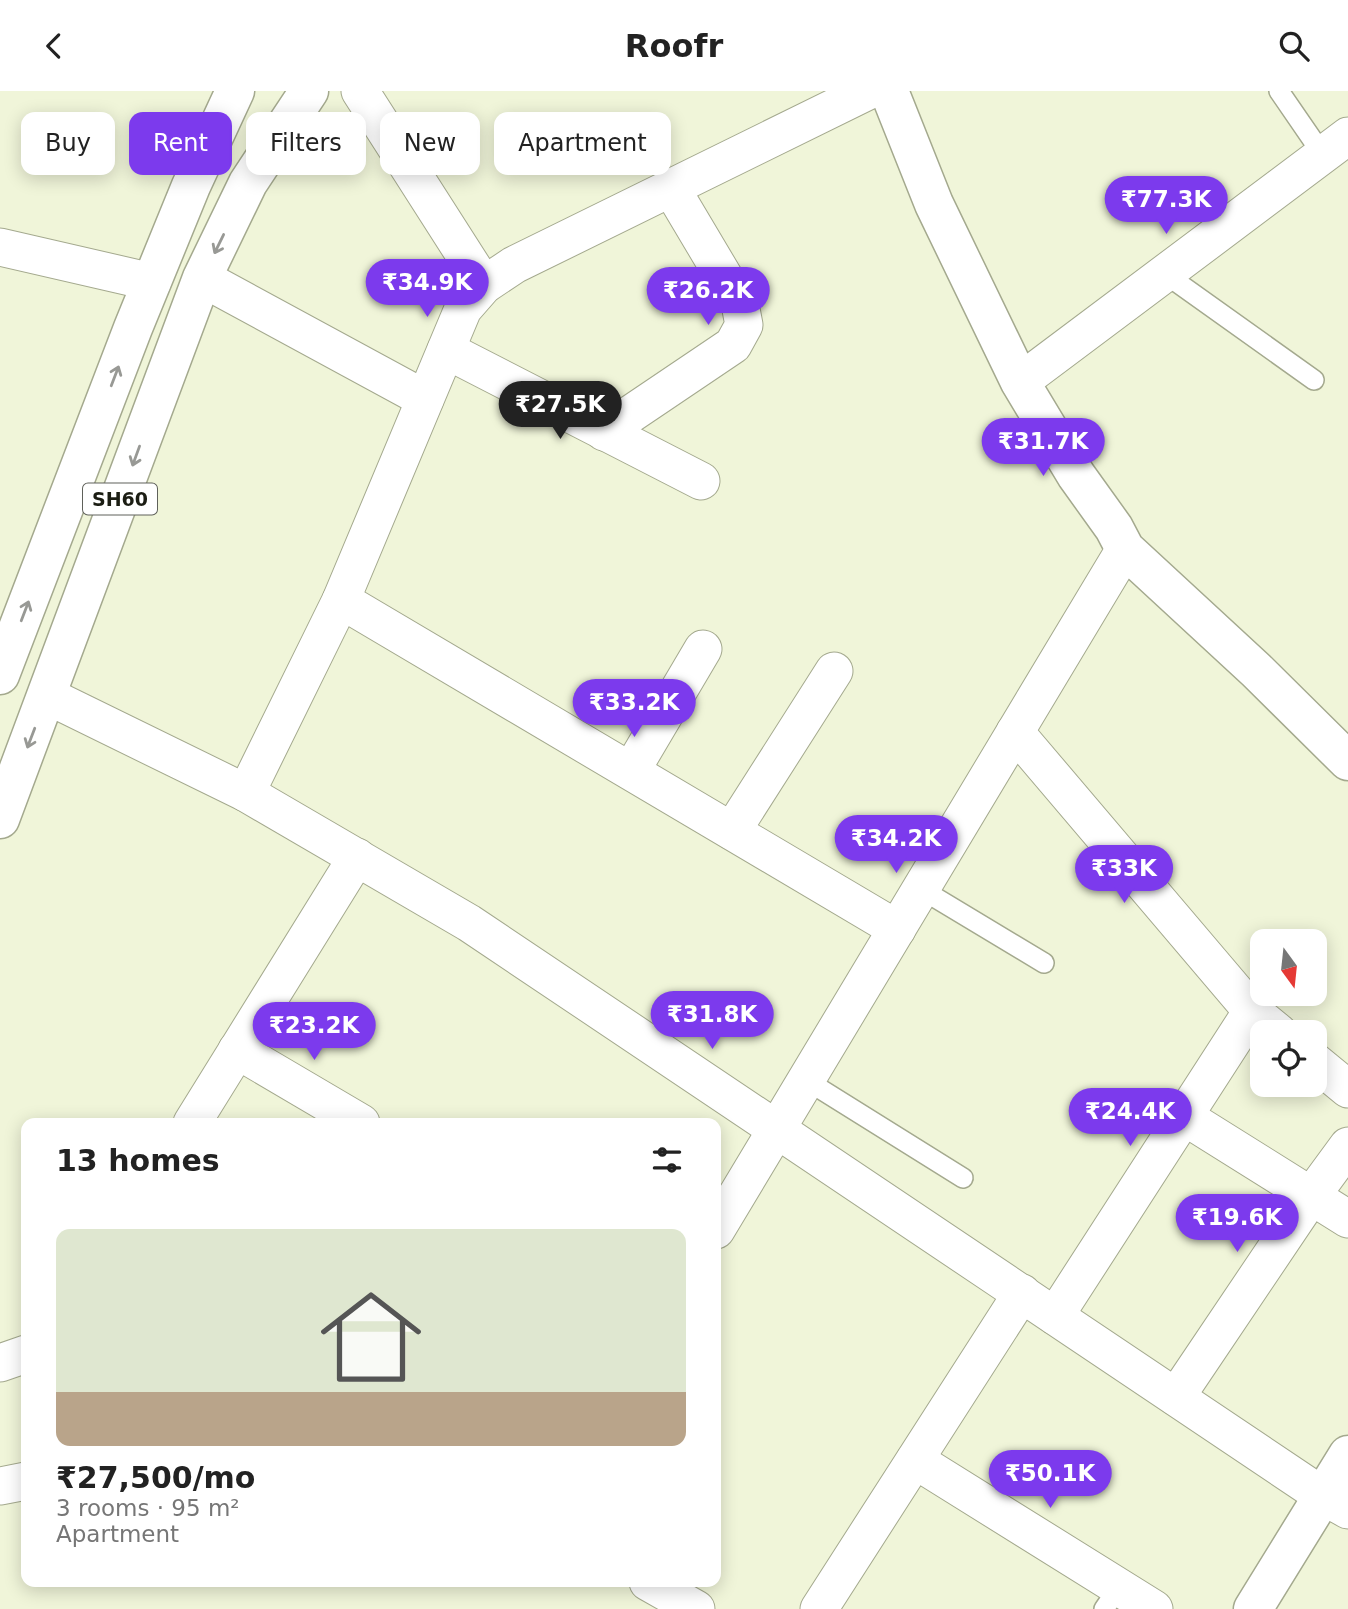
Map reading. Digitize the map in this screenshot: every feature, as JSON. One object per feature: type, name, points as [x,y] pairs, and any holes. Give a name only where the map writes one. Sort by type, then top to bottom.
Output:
[{"type":"main road","name":"SH60","points":[[0,675],[152,282],[191,186],[235,91]]},
{"type":"main road","name":"SH60","points":[[0,819],[202,278],[248,183],[309,91]]},
{"type":"main road","points":[[889,91],[934,204],[1020,381],[1076,475],[1114,528],[1125,549],[1256,670],[1348,761]]},
{"type":"main road","points":[[1254,1609],[1336,1503],[1348,1455]]},
{"type":"street","points":[[360,91],[484,285]]},
{"type":"street","points":[[246,793],[341,600],[463,309],[484,285],[514,265],[868,91]]},
{"type":"street","points":[[1020,381],[1336,146]]},
{"type":"street","points":[[604,432],[733,345],[744,325],[740,304],[671,188]]},
{"type":"street","points":[[0,247],[152,282]]},
{"type":"street","points":[[202,278],[425,399]]},
{"type":"street","points":[[446,350],[701,481]]},
{"type":"street","points":[[721,1222],[1125,549]]},
{"type":"street","points":[[341,600],[897,929]]},
{"type":"street","points":[[631,771],[703,649]]},
{"type":"street","points":[[732,831],[834,671]]},
{"type":"street","points":[[48,696],[246,793],[469,923],[1336,1503]]},
{"type":"street","points":[[1015,732],[1263,1020]]},
{"type":"street","points":[[195,1118],[356,857]]},
{"type":"street","points":[[1055,1316],[1185,1117],[1250,1040]]},
{"type":"street","points":[[237,1049],[353,1118]]},
{"type":"street","points":[[1327,1072],[1348,1089]]},
{"type":"street","points":[[1185,1117],[1348,1219]]},
{"type":"street","points":[[1176,1397],[1348,1146]]},
{"type":"street","points":[[819,1609],[1021,1293]]},
{"type":"street","points":[[0,1363],[21,1356]]},
{"type":"street","points":[[915,1461],[1111,1598],[1154,1609]]},
{"type":"street","points":[[0,1486],[21,1482]]},
{"type":"street","points":[[657,1587],[696,1609]]},
{"type":"lane","points":[[1279,91],[1336,146]]},
{"type":"lane","points":[[1164,273],[1314,380]]},
{"type":"lane","points":[[921,889],[1044,963]]},
{"type":"lane","points":[[806,1080],[962,1178]]}]
